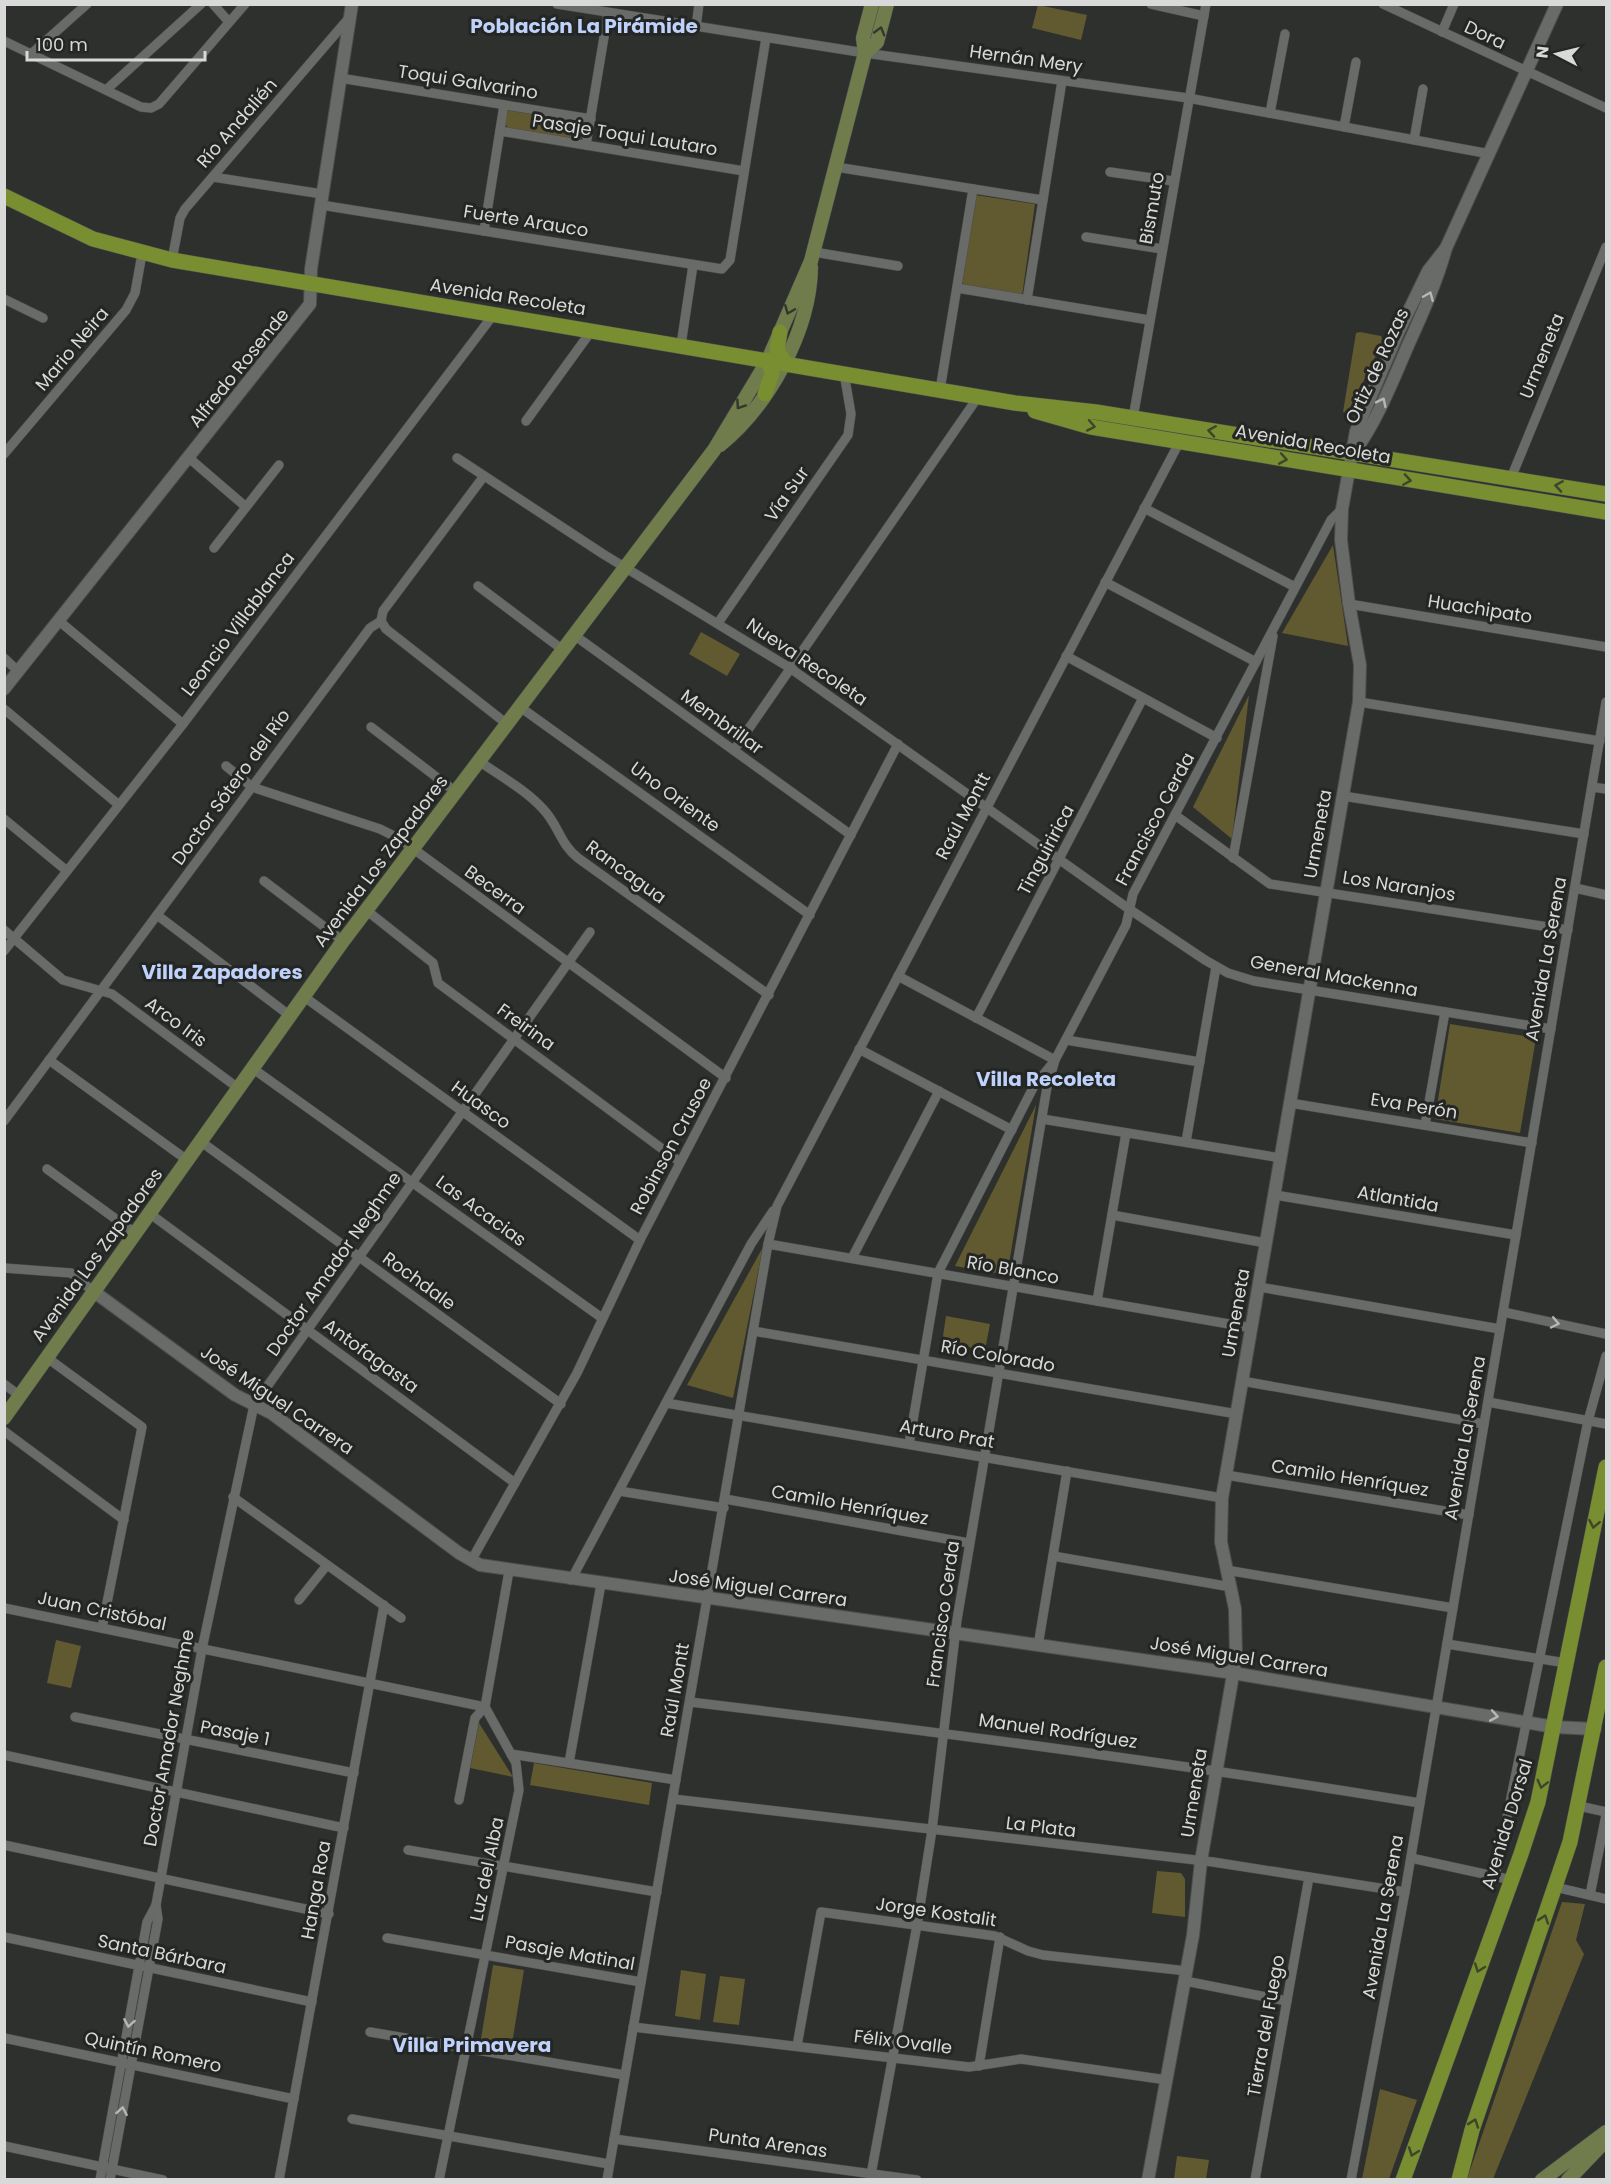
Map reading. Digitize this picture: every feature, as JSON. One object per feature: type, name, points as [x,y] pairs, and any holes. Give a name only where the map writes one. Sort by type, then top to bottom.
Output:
[{"type":"main road","name":"Avenida Los Zapadores","points":[[4,1418],[343,941],[714,450],[768,360],[812,256],[865,53],[863,38],[872,4]]},
{"type":"main road","name":"Avenida Los Zapadores","points":[[865,53],[877,42],[887,4]]},
{"type":"main road","name":"Avenida Recoleta","points":[[4,196],[93,239],[142,254],[172,260],[978,397],[1133,418],[1606,494]]},
{"type":"main road","name":"Avenida Los Zapadores","points":[[714,450],[731,436],[765,394],[785,363],[808,296],[812,256]]},
{"type":"main road","points":[[780,332],[777,350],[785,363]]},
{"type":"main road","points":[[765,394],[772,373],[768,360]]},
{"type":"main road","name":"Avenida Recoleta","points":[[1015,403],[1075,423],[1350,471],[1606,512]]},
{"type":"main road","points":[[1488,493],[1503,488],[1511,478]]},
{"type":"main road","name":"Avenida Dorsal","points":[[1403,2180],[1538,1802],[1606,1467]]},
{"type":"main road","points":[[1459,2180],[1472,2130],[1555,1887],[1579,1806],[1606,1674]]},
{"type":"main road","points":[[1542,2180],[1606,2132]]},
{"type":"main road","points":[[1568,2180],[1606,2139]]},
{"type":"street","points":[[32,54],[87,4]]},
{"type":"street","points":[[106,90],[201,4]]},
{"type":"street","points":[[213,4],[229,22]]},
{"type":"street","points":[[4,41],[141,107],[151,108],[159,104],[245,4]]},
{"type":"street","name":"Alfredo Rosende","points":[[4,689],[306,313],[311,298],[310,284],[352,4]]},
{"type":"street","name":"Hernán Mery","points":[[557,4],[865,53],[1188,98],[1490,154]]},
{"type":"street","points":[[696,27],[699,4]]},
{"type":"street","points":[[1151,4],[1204,16]]},
{"type":"street","name":"Bismuto","points":[[1133,418],[1206,4]]},
{"type":"street","name":"Dora","points":[[1383,4],[1606,108]]},
{"type":"street","points":[[1442,32],[1454,4]]},
{"type":"street","name":"Ortiz de Rozas","points":[[1353,453],[1366,435],[1399,368],[1439,274],[1446,248],[1557,4]]},
{"type":"street","points":[[586,145],[608,13]]},
{"type":"street","name":"Río Andalién","points":[[172,260],[182,213],[349,18]]},
{"type":"street","points":[[1270,113],[1286,34]]},
{"type":"street","points":[[744,171],[766,38]]},
{"type":"street","points":[[1344,127],[1356,62]]},
{"type":"street","name":"Toqui Galvarino","points":[[340,78],[591,119]]},
{"type":"street","points":[[1027,300],[1062,81]]},
{"type":"street","points":[[1414,140],[1423,89]]},
{"type":"street","points":[[484,231],[504,105]]},
{"type":"street","name":"Pasaje Toqui Lautaro","points":[[500,131],[744,171]]},
{"type":"street","points":[[836,166],[1043,200]]},
{"type":"street","name":"Fuerte Arauco","points":[[213,177],[484,231],[719,269],[725,268],[730,260],[744,171]]},
{"type":"street","points":[[1110,172],[1173,181]]},
{"type":"street","points":[[940,390],[973,189]]},
{"type":"street","points":[[1086,237],[1162,249]]},
{"type":"street","name":"Urmeneta","points":[[1511,478],[1606,247]]},
{"type":"street","name":"Mario Neira","points":[[4,453],[126,310],[135,293],[142,254]]},
{"type":"street","points":[[812,256],[898,266]]},
{"type":"street","points":[[681,345],[693,265]]},
{"type":"street","points":[[957,288],[1149,320]]},
{"type":"street","points":[[4,299],[43,318]]},
{"type":"street","name":"Leoncio Villablanca","points":[[4,951],[183,724],[494,314]]},
{"type":"street","points":[[526,421],[592,330]]},
{"type":"street","name":"Vía Sur","points":[[718,623],[848,435],[851,414],[844,373]]},
{"type":"street","points":[[734,750],[978,397]]},
{"type":"street","name":"Raúl Montt","points":[[571,1580],[751,1244],[777,1206],[1180,441]]},
{"type":"street","name":"Urmeneta","points":[[1149,2180],[1186,1976],[1201,1861],[1233,1673],[1237,1624],[1220,1527],[1222,1498],[1359,702],[1360,665],[1341,540],[1342,509],[1353,453]]},
{"type":"street","points":[[189,458],[246,507]]},
{"type":"street","name":"Nueva Recoleta","points":[[457,458],[625,567],[790,668],[1129,909]]},
{"type":"street","points":[[214,548],[279,465]]},
{"type":"street","name":"Doctor Sótero del Río","points":[[4,1121],[370,628],[381,621],[383,611],[484,476]]},
{"type":"street","points":[[1144,508],[1295,587]]},
{"type":"street","name":"Francisco Cerda","points":[[871,2176],[917,1925],[932,1830],[955,1634],[969,1543],[1047,1087],[1055,1060],[1126,925],[1132,894],[1331,520],[1342,509]]},
{"type":"street","points":[[1105,582],[1256,662]]},
{"type":"street","points":[[478,586],[563,650]]},
{"type":"street","name":"Huachipato","points":[[1349,604],[1606,647]]},
{"type":"street","points":[[59,621],[183,724]]},
{"type":"street","points":[[381,621],[386,629],[507,724]]},
{"type":"street","name":"Francisco Cerda","points":[[1233,858],[1275,627]]},
{"type":"street","name":"Membrillar","points":[[574,635],[851,835]]},
{"type":"street","points":[[1066,656],[1216,738]]},
{"type":"street","points":[[4,658],[19,672]]},
{"type":"street","name":"Tinguiririca","points":[[976,1018],[1143,698]]},
{"type":"street","points":[[1359,702],[1600,741]]},
{"type":"street","name":"Avenida La Serena","points":[[1351,2180],[1411,1858],[1606,702]]},
{"type":"street","name":"Uno Oriente","points":[[520,707],[810,915]]},
{"type":"street","points":[[4,709],[119,805]]},
{"type":"street","points":[[371,727],[456,792]]},
{"type":"street","name":"Robinson Crusoe","points":[[471,1561],[561,1404],[640,1240],[898,744]]},
{"type":"street","name":"Rancagua","points":[[479,761],[539,804],[549,815],[566,847],[578,858],[769,995]]},
{"type":"street","name":"Becerra","points":[[226,766],[252,787],[380,829],[400,839],[567,964],[726,1078]]},
{"type":"street","points":[[1592,787],[1606,789]]},
{"type":"street","points":[[1343,796],[1584,834]]},
{"type":"street","name":"Los Naranjos","points":[[1175,815],[1270,884],[1568,930]]},
{"type":"street","points":[[4,819],[67,871]]},
{"type":"street","points":[[264,881],[343,941]]},
{"type":"street","points":[[1575,888],[1606,896]]},
{"type":"street","name":"General Mackenna","points":[[1129,909],[1216,967],[1254,981],[1551,1029]]},
{"type":"street","name":"Freirina","points":[[366,910],[433,963],[438,983],[680,1162]]},
{"type":"street","points":[[157,915],[290,1015]]},
{"type":"street","name":"Arco Iris","points":[[4,930],[63,980],[112,994],[238,1088]]},
{"type":"street","name":"Doctor Amador Neghme","points":[[100,2180],[107,2168],[144,1967],[149,1918],[156,1905],[202,1649],[254,1405],[590,932]]},
{"type":"street","points":[[1186,1142],[1216,967]]},
{"type":"street","points":[[898,976],[1055,1060]]},
{"type":"street","name":"Huasco","points":[[303,996],[640,1240]]},
{"type":"street","points":[[1425,1125],[1445,1012]]},
{"type":"street","points":[[1065,1040],[1200,1062]]},
{"type":"street","points":[[859,1048],[1012,1130]]},
{"type":"street","points":[[49,1060],[187,1160]]},
{"type":"street","name":"Francisco Cerda","points":[[909,1444],[938,1273],[1034,1086],[1055,1060]]},
{"type":"street","name":"Las Acacias","points":[[252,1068],[602,1318]]},
{"type":"street","points":[[852,1258],[939,1091]]},
{"type":"street","name":"Eva Perón","points":[[1290,1103],[1532,1143]]},
{"type":"street","points":[[1042,1119],[1281,1158]]},
{"type":"street","points":[[1097,1301],[1126,1133]]},
{"type":"street","name":"Rochdale","points":[[200,1141],[561,1404]]},
{"type":"street","points":[[47,1169],[135,1233]]},
{"type":"street","name":"Atlantida","points":[[1275,1195],[1516,1235]]},
{"type":"street","name":"Raúl Montt","points":[[606,2180],[768,1244],[777,1206]]},
{"type":"street","name":"Antofagasta","points":[[149,1213],[515,1483]]},
{"type":"street","points":[[1112,1215],[1266,1243]]},
{"type":"street","name":"Río Blanco","points":[[768,1244],[1252,1328]]},
{"type":"street","name":"José Miguel Carrera","points":[[4,1268],[71,1274],[235,1395],[271,1413],[471,1561],[509,1571],[1233,1673],[1554,1727],[1595,1729]]},
{"type":"street","points":[[1259,1287],[1500,1329]]},
{"type":"street","points":[[1503,1312],[1606,1334]]},
{"type":"street","name":"Río Colorado","points":[[753,1331],[1237,1414]]},
{"type":"street","name":"Avenida Dorsal","points":[[1495,1876],[1588,1420],[1606,1356]]},
{"type":"street","points":[[46,1357],[142,1427],[102,1628]]},
{"type":"street","points":[[1242,1382],[1484,1424]]},
{"type":"street","points":[[4,1384],[20,1396]]},
{"type":"street","points":[[1488,1402],[1606,1424]]},
{"type":"street","name":"Arturo Prat","points":[[666,1403],[1222,1498]]},
{"type":"street","points":[[4,1431],[124,1520]]},
{"type":"street","points":[[1038,1646],[1067,1471]]},
{"type":"street","name":"Camilo Henríquez","points":[[1226,1475],[1469,1515]]},
{"type":"street","name":"Camilo Henríquez","points":[[619,1491],[724,1504],[969,1543]]},
{"type":"street","points":[[233,1497],[401,1618]]},
{"type":"street","points":[[1053,1556],[1231,1587]]},
{"type":"street","points":[[299,1600],[327,1564]]},
{"type":"street","points":[[1226,1570],[1453,1608]]},
{"type":"street","points":[[459,1800],[476,1718],[485,1707],[509,1571]]},
{"type":"street","points":[[569,1763],[601,1584]]},
{"type":"street","name":"Hanga Roa","points":[[279,2180],[384,1605]]},
{"type":"street","name":"Juan Cristóbal","points":[[4,1608],[370,1683]]},
{"type":"street","points":[[1447,1644],[1566,1663]]},
{"type":"street","points":[[370,1683],[485,1707]]},
{"type":"street","name":"Manuel Rodríguez","points":[[690,1701],[944,1732],[1216,1769],[1420,1803]]},
{"type":"street","name":"Luz del Alba","points":[[439,2180],[519,1790],[518,1773],[512,1754],[485,1707]]},
{"type":"street","name":"Pasaje 1","points":[[75,1717],[354,1773]]},
{"type":"street","points":[[512,1754],[676,1779]]},
{"type":"street","points":[[4,1755],[344,1828]]},
{"type":"street","name":"La Plata","points":[[673,1799],[1201,1861],[1405,1892]]},
{"type":"street","points":[[1579,1806],[1606,1814],[1590,1895]]},
{"type":"street","points":[[4,1845],[329,1914]]},
{"type":"street","points":[[408,1850],[657,1892]]},
{"type":"street","points":[[1411,1858],[1512,1880]]},
{"type":"street","name":"Tierra del Fuego","points":[[1255,2180],[1309,1877]]},
{"type":"street","points":[[1555,1887],[1606,1899]]},
{"type":"street","name":"Jorge Kostalit","points":[[797,2046],[822,1912],[1000,1937],[1036,1953],[1186,1976],[1287,2001]]},
{"type":"street","name":"Santa Bárbara","points":[[4,1937],[312,2002]]},
{"type":"street","points":[[979,2066],[1000,1937]]},
{"type":"street","name":"Pasaje Matinal","points":[[387,1938],[641,1982]]},
{"type":"street","name":"Félix Ovalle","points":[[633,2027],[979,2066],[1021,2059],[1167,2080]]},
{"type":"street","points":[[370,2032],[625,2075]]},
{"type":"street","name":"Quintín Romero","points":[[4,2038],[294,2099]]},
{"type":"street","points":[[352,2119],[609,2164]]},
{"type":"street","name":"Punta Arenas","points":[[614,2139],[871,2176],[917,2180]]},
{"type":"street","points":[[4,2146],[163,2180]]},
{"type":"street","name":"Doctor Amador Neghme","points":[[107,2168],[110,2180]]},
{"type":"shaded area","points":[[1038,5],[1087,15],[1081,40],[1032,28]]},
{"type":"shaded area","points":[[506,110],[584,123],[582,137],[579,140],[509,129],[504,123]]},
{"type":"shaded area","points":[[975,195],[1035,204],[1022,296],[962,287]]},
{"type":"shaded area","points":[[1356,333],[1381,336],[1383,341],[1348,413],[1343,412]]},
{"type":"shaded area","points":[[1333,545],[1348,646],[1282,633]]},
{"type":"shaded area","points":[[701,632],[740,654],[727,676],[689,654]]},
{"type":"shaded area","points":[[1249,695],[1232,839],[1193,807]]},
{"type":"shaded area","points":[[1450,1024],[1536,1038],[1520,1133],[1435,1119]]},
{"type":"shaded area","points":[[1036,1105],[1007,1275],[955,1266]]},
{"type":"shaded area","points":[[763,1247],[733,1398],[687,1385]]},
{"type":"shaded area","points":[[946,1316],[990,1324],[985,1350],[942,1343]]},
{"type":"shaded area","points":[[56,1640],[81,1646],[71,1688],[47,1683]]},
{"type":"shaded area","points":[[479,1723],[513,1777],[470,1768]]},
{"type":"shaded area","points":[[534,1763],[652,1783],[649,1805],[530,1785]]},
{"type":"shaded area","points":[[1157,1871],[1181,1873],[1185,1879],[1185,1917],[1152,1913]]},
{"type":"shaded area","points":[[1562,1902],[1585,1904],[1576,1940],[1584,1954],[1493,2179],[1467,2179]]},
{"type":"shaded area","points":[[493,1965],[524,1970],[512,2044],[481,2039]]},
{"type":"shaded area","points":[[681,1970],[706,1974],[700,2020],[675,2016]]},
{"type":"shaded area","points":[[720,1976],[745,1979],[739,2025],[713,2022]]},
{"type":"shaded area","points":[[1380,2089],[1417,2100],[1389,2179],[1362,2179]]},
{"type":"shaded area","points":[[1177,2156],[1209,2160],[1206,2179],[1174,2179]]},
{"type":"district","name":"Población La Pirámide","points":[[584,26]]},
{"type":"district","name":"Villa Zapadores","points":[[222,972]]},
{"type":"district","name":"Villa Recoleta","points":[[1046,1079]]},
{"type":"district","name":"Villa Primavera","points":[[472,2045]]}]
